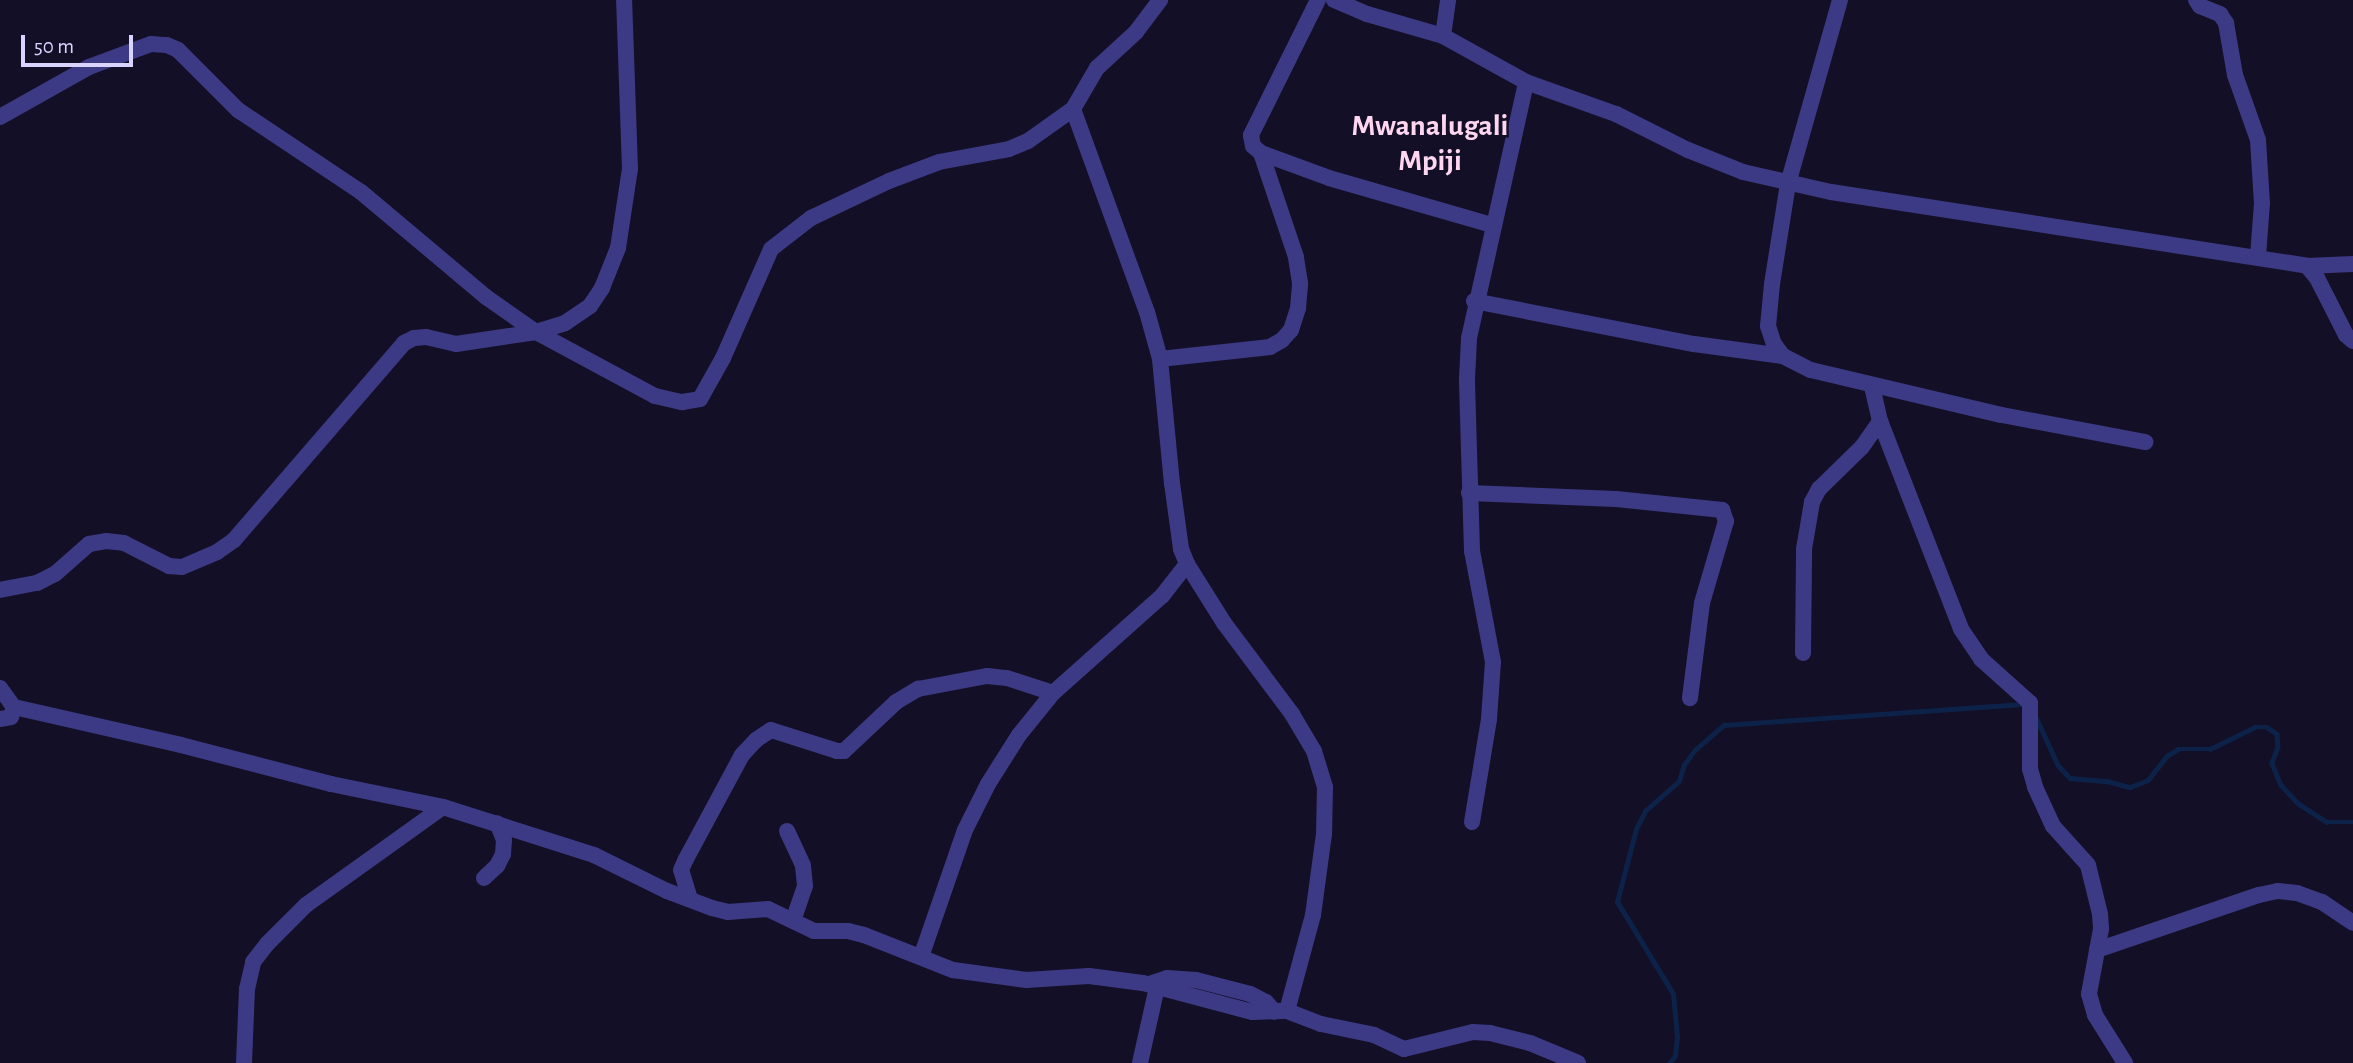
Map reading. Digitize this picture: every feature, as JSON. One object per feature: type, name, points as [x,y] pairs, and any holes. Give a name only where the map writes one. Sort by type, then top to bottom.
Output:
[{"type":"street","points":[[0,590],[37,583],[55,574],[89,544],[106,541],[124,543],[169,566],[182,567],[217,552],[234,540],[404,343],[414,338],[426,337],[456,344],[537,332],[565,323],[590,306],[602,288],[618,248],[630,169],[624,0]]},
{"type":"street","points":[[0,117],[89,67],[151,44],[167,45],[178,50],[238,110],[361,192],[486,296],[537,332],[655,396],[682,402],[700,399],[723,358],[771,249],[811,218],[889,181],[939,162],[1009,149],[1028,141],[1073,109],[1097,68],[1136,32],[1160,0]]},
{"type":"street","points":[[1318,0],[1251,135],[1253,146],[1261,153],[1329,178],[1492,225]]},
{"type":"street","points":[[1334,0],[1367,14],[1443,36],[1526,82],[1616,114],[1688,150],[1743,172],[1788,184],[2022,223],[2258,256],[2307,266],[2353,264]]},
{"type":"street","points":[[1443,36],[1448,0]]},
{"type":"street","points":[[1783,356],[1773,344],[1768,326],[1788,184],[1840,0]]},
{"type":"street","points":[[2196,0],[2200,6],[2220,14],[2226,23],[2235,75],[2258,140],[2262,203],[2258,256]]},
{"type":"street","points":[[1472,822],[1489,719],[1493,662],[1472,551],[1467,379],[1474,301],[1526,82]]},
{"type":"street","points":[[1073,109],[1147,312],[1160,359],[1172,483],[1187,564],[1204,594],[1306,736],[1325,787],[1324,834],[1313,915],[1281,1011]]},
{"type":"street","points":[[1160,359],[1269,346],[1291,330],[1298,308],[1298,270],[1261,153]]},
{"type":"street","points":[[2307,266],[2317,278],[2346,335],[2353,341]]},
{"type":"street","points":[[1474,301],[1694,344],[1783,356],[1811,370],[1872,385],[2002,415],[2145,442]]},
{"type":"street","points":[[1872,385],[1880,421],[1961,629],[1981,659],[2030,703],[2030,769],[2053,826],[2088,865],[2101,929],[2090,994],[2104,1033],[2125,1063]]},
{"type":"street","points":[[1803,653],[1804,549],[1812,502],[1819,489],[1862,447],[1880,421]]},
{"type":"street","points":[[1469,493],[1616,499],[1723,510],[1726,521],[1702,603],[1690,698]]},
{"type":"street","points":[[921,957],[965,830],[988,784],[1019,735],[1053,693],[1162,596],[1187,564]]},
{"type":"street","points":[[690,899],[681,870],[686,859],[742,755],[756,740],[771,730],[837,751],[845,751],[896,702],[918,689],[987,676],[1007,678],[1053,693]]},
{"type":"street","points":[[0,688],[15,707],[181,744],[331,784],[443,807],[594,855],[667,891],[728,912],[768,909],[814,931],[848,930],[953,970],[1026,980],[1089,976],[1153,986],[1167,978],[1196,980],[1250,994],[1281,1011],[1321,1024],[1374,1035],[1404,1049],[1464,1034],[1490,1033],[1530,1043],[1578,1063]]},
{"type":"street","points":[[0,719],[11,717],[15,707]]},
{"type":"street","points":[[244,1063],[247,989],[253,962],[306,905],[443,807]]},
{"type":"street","points":[[484,878],[497,866],[503,854],[502,832],[497,823]]},
{"type":"street","points":[[787,831],[803,866],[805,886],[793,920]]},
{"type":"street","points":[[2097,950],[2278,891],[2297,893],[2322,902],[2353,923]]},
{"type":"street","points":[[1140,1063],[1153,986]]},
{"type":"waterway","points":[[1669,1063],[1675,1056],[1677,1037],[1673,994],[1617,902],[1636,829],[1645,811],[1679,781],[1684,765],[1695,750],[1724,725],[2022,704]]},
{"type":"waterway","points":[[2036,717],[2058,765],[2070,778],[2107,781],[2130,787],[2148,780],[2167,756],[2178,749],[2210,749],[2255,727],[2267,727],[2277,734],[2278,747],[2272,763],[2281,785],[2299,804],[2327,822],[2353,822]]},
{"type":"district","name":"Mwanalugali Mpiji","points":[[1430,143]]}]
